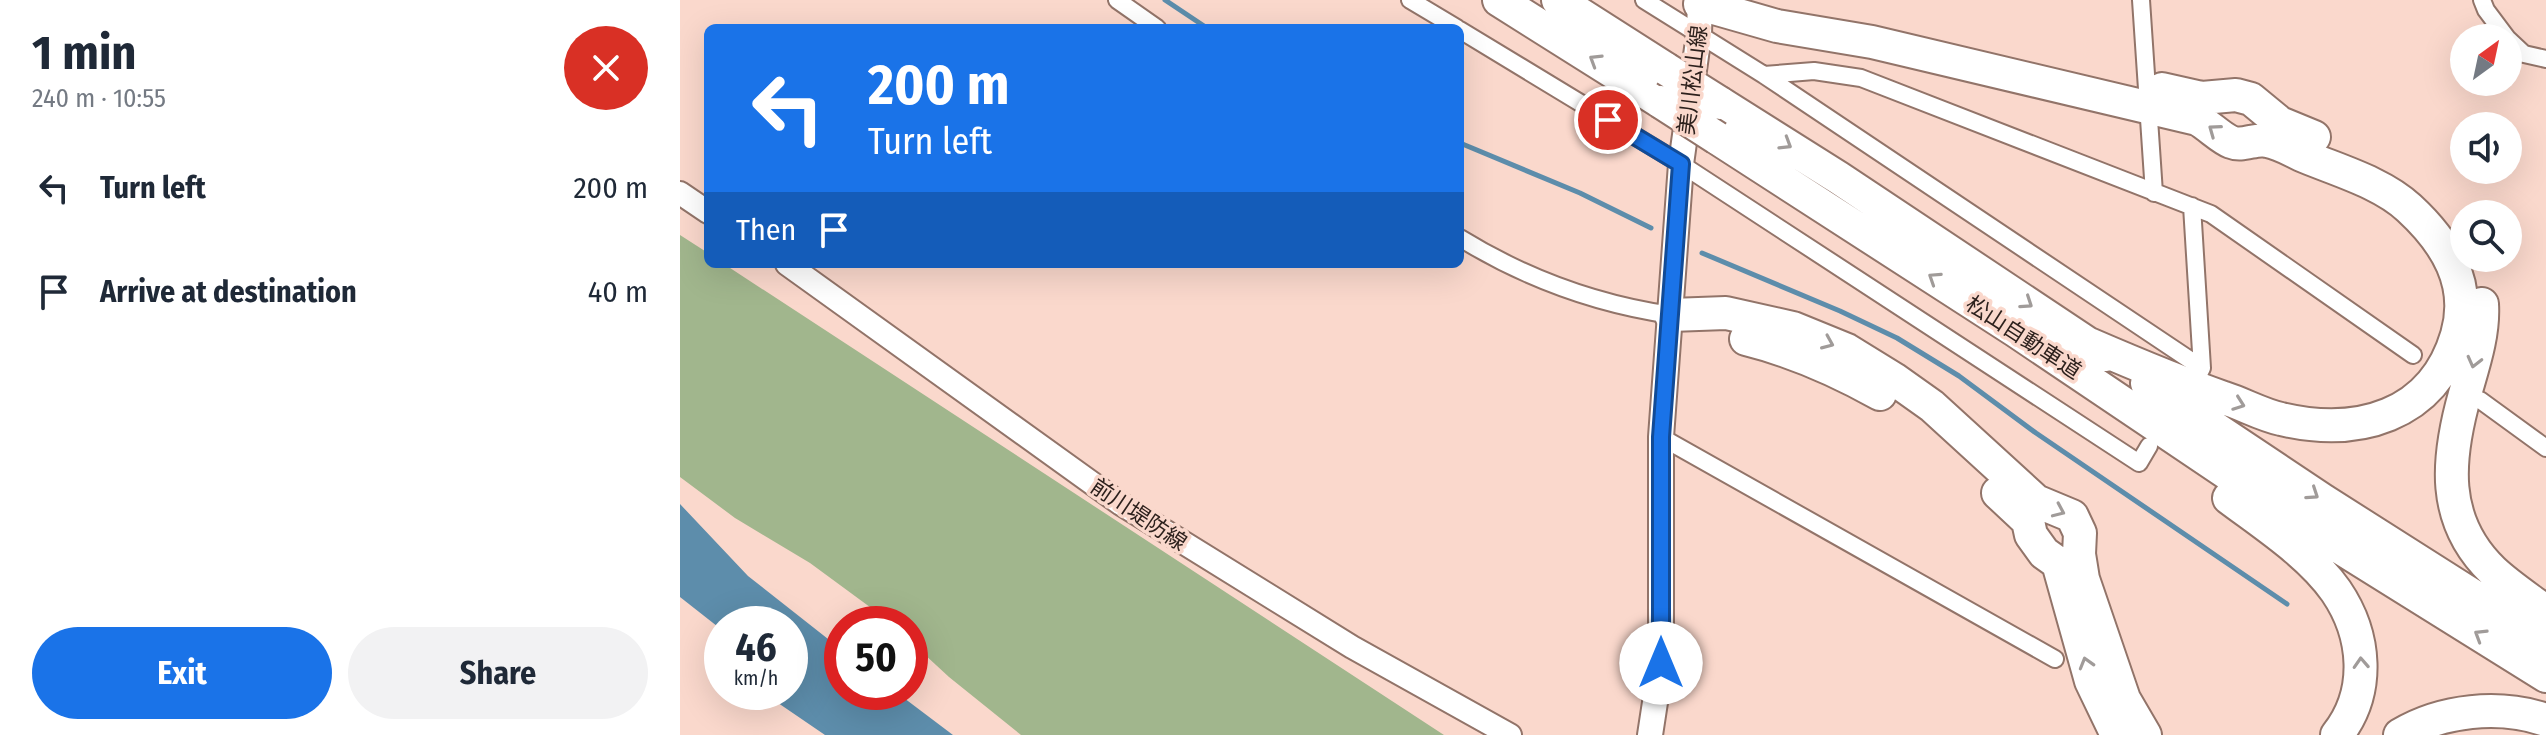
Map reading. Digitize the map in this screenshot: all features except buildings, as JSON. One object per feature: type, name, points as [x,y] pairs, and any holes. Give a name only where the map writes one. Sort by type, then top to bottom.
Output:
[{"type":"highway","name":"松山自動車道","points":[[1499,0],[2016,331],[2307,527],[2546,676]]},
{"type":"highway","name":"松山自動車道","points":[[1558,0],[1839,178],[2324,501],[2546,642]]},
{"type":"highway","points":[[1700,13],[1872,42],[2147,96],[2202,98],[2236,95],[2251,99],[2280,123],[2383,166],[2416,185],[2450,221]]},
{"type":"highway","points":[[2089,344],[2175,381],[2280,419],[2325,425],[2352,424],[2382,419],[2408,406],[2432,382],[2452,352],[2461,321],[2461,284],[2452,260],[2432,230],[2406,205],[2376,187],[2265,140],[2246,144],[2230,142],[2197,119],[2147,96]]},
{"type":"highway","points":[[2477,272],[2482,315],[2476,357],[2452,449],[2451,486],[2457,515],[2469,541],[2492,570],[2546,612]]},
{"type":"highway","points":[[1671,315],[1726,313],[1793,328],[1847,350],[1932,406],[2036,501],[2072,516],[2080,533],[2083,579],[2124,699],[2145,735]]},
{"type":"highway","points":[[1671,315],[1786,349],[1893,401],[2014,507],[2028,521],[2031,535],[2044,553],[2058,563],[2091,681],[2117,735]]},
{"type":"highway","points":[[2016,331],[2277,535],[2335,590],[2352,622],[2360,649],[2361,681],[2355,704],[2337,735]]},
{"type":"highway","points":[[2400,735],[2434,720],[2464,712],[2493,712],[2546,720]]},
{"type":"main road","name":"美川松山線","points":[[1650,735],[1661,663],[1661,437],[1681,164],[1700,13]]},
{"type":"street","points":[[1117,0],[1151,24]]},
{"type":"street","points":[[1410,0],[1450,24]]},
{"type":"street","points":[[1644,0],[1700,13],[1764,75],[2200,371],[2192,206]]},
{"type":"street","points":[[2141,0],[2154,193]]},
{"type":"street","points":[[2482,0],[2497,24]]},
{"type":"street","points":[[1464,33],[1681,164],[2139,463],[2149,446]]},
{"type":"street","points":[[2522,52],[2546,59]]},
{"type":"street","points":[[1764,75],[1814,71],[1861,78],[2211,214],[2413,355]]},
{"type":"street","points":[[680,193],[704,209]]},
{"type":"street","points":[[1464,240],[1532,276],[1578,295],[1627,309],[1671,315]]},
{"type":"street","name":"前川堤防線","points":[[793,268],[1121,504],[1352,647],[1510,735]]},
{"type":"street","points":[[2480,400],[2546,448]]},
{"type":"street","points":[[1661,437],[2055,659]]},
{"type":"green space","points":[[680,235],[704,250],[704,268],[730,268],[1444,735],[1021,735],[928,658],[928,606],[869,606],[810,563],[735,518],[680,477]]},
{"type":"water","points":[[680,504],[748,576],[786,606],[704,606],[704,616],[680,597]]},
{"type":"water","points":[[808,623],[824,636],[824,710],[920,710],[953,735],[825,735],[788,710],[808,710]]},
{"type":"waterway","points":[[1165,0],[1201,24]]},
{"type":"waterway","points":[[1464,145],[1580,193],[1651,228]]},
{"type":"waterway","points":[[1702,253],[1897,338],[1959,376],[2036,433],[2287,604]]},
{"type":"route","points":[[1608,120],[1681,164],[1661,437],[1661,663]]}]
